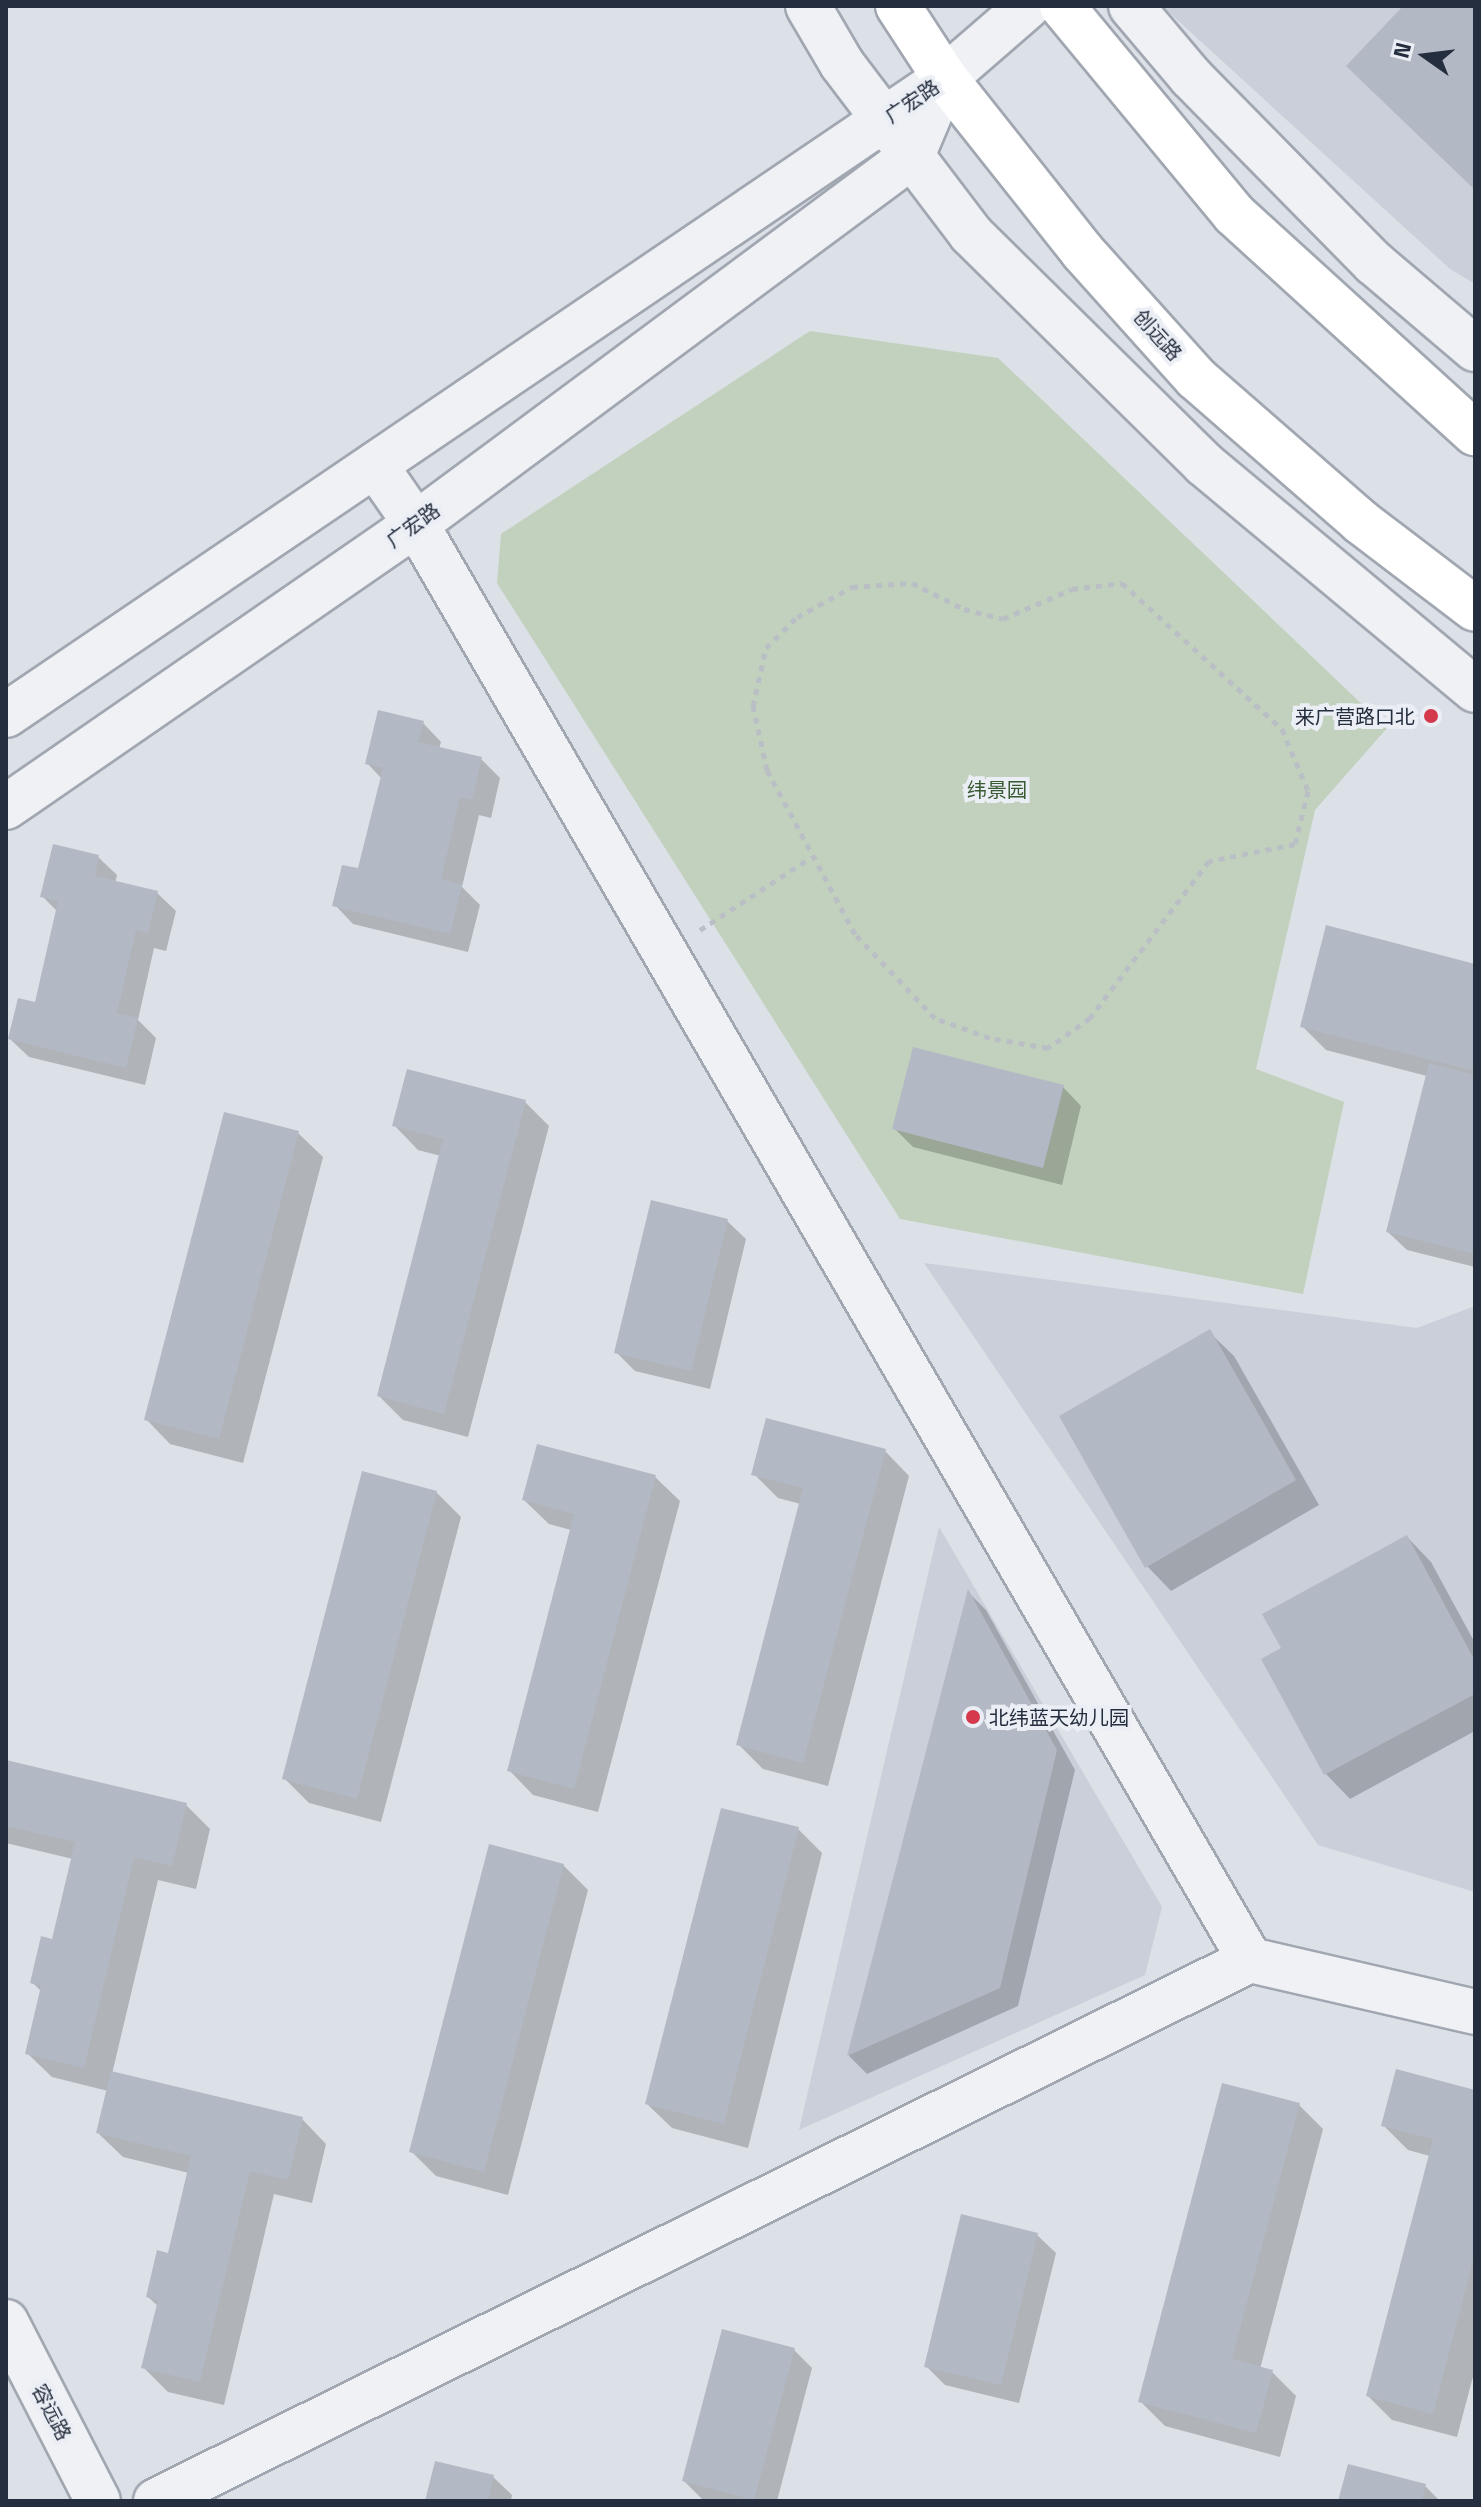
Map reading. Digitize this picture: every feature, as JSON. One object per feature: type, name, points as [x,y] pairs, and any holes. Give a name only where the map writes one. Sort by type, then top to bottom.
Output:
[{"type":"main road","name":"创远路","points":[[898,6],[945,78],[1082,251],[1196,378],[1361,522],[1475,609]]},
{"type":"main road","points":[[1062,6],[1234,214],[1472,426]]},
{"type":"street","points":[[808,6],[842,64],[971,234],[1204,464],[1475,690]]},
{"type":"street","points":[[945,78],[1028,6]]},
{"type":"street","points":[[1131,6],[1191,77],[1374,263],[1475,349]]},
{"type":"street","name":"广宏路","points":[[6,715],[945,78]]},
{"type":"street","name":"广宏路","points":[[6,807],[416,524],[912,156],[945,78]]},
{"type":"street","points":[[375,465],[416,524],[1250,1960]]},
{"type":"street","points":[[156,2501],[1250,1960],[1475,2012]]},
{"type":"street","name":"容远路","points":[[6,2322],[98,2501]]},
{"type":"path","points":[[912,583],[964,609],[1003,619],[1072,589],[1122,583],[1282,729],[1308,791],[1295,844],[1209,861],[1090,1018],[1048,1048],[990,1038],[935,1018],[855,934],[810,858],[767,770],[753,706],[766,648],[797,617],[852,587],[912,583]]},
{"type":"path","points":[[665,954],[810,858]]},
{"type":"shaded area","points":[[1162,6],[1475,6],[1475,284],[1450,269]]},
{"type":"shaded area","points":[[924,1263],[1417,1328],[1475,1306],[1475,1892],[1318,1845]]},
{"type":"shaded area","name":"北纬蓝天幼儿园","points":[[939,1527],[1162,1907],[1145,1975],[799,2130]]},
{"type":"green space","name":"纬景园","points":[[810,331],[998,358],[1387,728],[1315,810],[1256,1069],[1344,1102],[1303,1294],[900,1219],[497,583],[501,534]]},
{"type":"building","points":[[1403,6],[1475,6],[1475,190],[1346,66]]},
{"type":"building","points":[[378,710],[424,721],[418,742],[482,757],[472,800],[460,797],[441,879],[462,885],[450,934],[332,906],[342,865],[358,868],[383,768],[365,764]]},
{"type":"building","points":[[53,844],[99,855],[95,876],[158,891],[148,933],[136,930],[117,1013],[138,1018],[126,1068],[8,1039],[18,998],[35,1002],[58,901],[40,897]]},
{"type":"building","points":[[1326,925],[1475,964],[1475,1071],[1300,1027]]},
{"type":"building","points":[[913,1047],[1064,1085],[1043,1168],[892,1129]]},
{"type":"building","points":[[1429,1063],[1475,1075],[1474,1254],[1386,1232]]},
{"type":"building","points":[[407,1069],[526,1100],[444,1414],[377,1396],[443,1139],[392,1126]]},
{"type":"building","points":[[224,1112],[299,1131],[219,1439],[144,1420]]},
{"type":"building","points":[[651,1200],[728,1219],[691,1371],[614,1353]]},
{"type":"building","points":[[1210,1329],[1296,1480],[1145,1568],[1059,1416]]},
{"type":"building","points":[[766,1418],[886,1449],[803,1763],[736,1745],[803,1488],[751,1475]]},
{"type":"building","points":[[537,1444],[656,1475],[574,1789],[507,1771],[574,1514],[522,1500]]},
{"type":"building","points":[[362,1471],[437,1491],[357,1799],[282,1779]]},
{"type":"building","points":[[1407,1535],[1475,1661],[1475,1694],[1324,1775],[1261,1659],[1281,1648],[1262,1614]]},
{"type":"building","points":[[968,1589],[1057,1750],[1000,1988],[847,2056]]},
{"type":"building","points":[[6,1760],[187,1803],[172,1866],[134,1857],[84,2068],[25,2054],[41,1986],[30,1983],[41,1936],[52,1939],[75,1842],[6,1826]]},
{"type":"building","points":[[721,1808],[799,1827],[724,2124],[645,2104]]},
{"type":"building","points":[[489,1844],[564,1864],[484,2172],[409,2152]]},
{"type":"building","points":[[1396,2069],[1475,2090],[1475,2253],[1433,2414],[1366,2396],[1433,2139],[1381,2126]]},
{"type":"building","points":[[111,2071],[303,2117],[288,2180],[250,2171],[200,2382],[141,2368],[158,2300],[146,2297],[157,2250],[168,2253],[191,2156],[96,2133]]},
{"type":"building","points":[[1222,2083],[1300,2103],[1232,2359],[1273,2370],[1256,2433],[1138,2402]]},
{"type":"building","points":[[961,2214],[1038,2233],[1001,2385],[924,2367]]},
{"type":"building","points":[[722,2329],[795,2348],[754,2500],[682,2481]]},
{"type":"building","points":[[435,2461],[494,2475],[488,2501],[425,2501]]},
{"type":"building","points":[[1348,2464],[1426,2484],[1422,2501],[1338,2501]]},
{"type":"place","name":"来广营路口北","points":[[1431,716]]},
{"type":"place","name":"北纬蓝天幼儿园","points":[[973,1717]]}]
